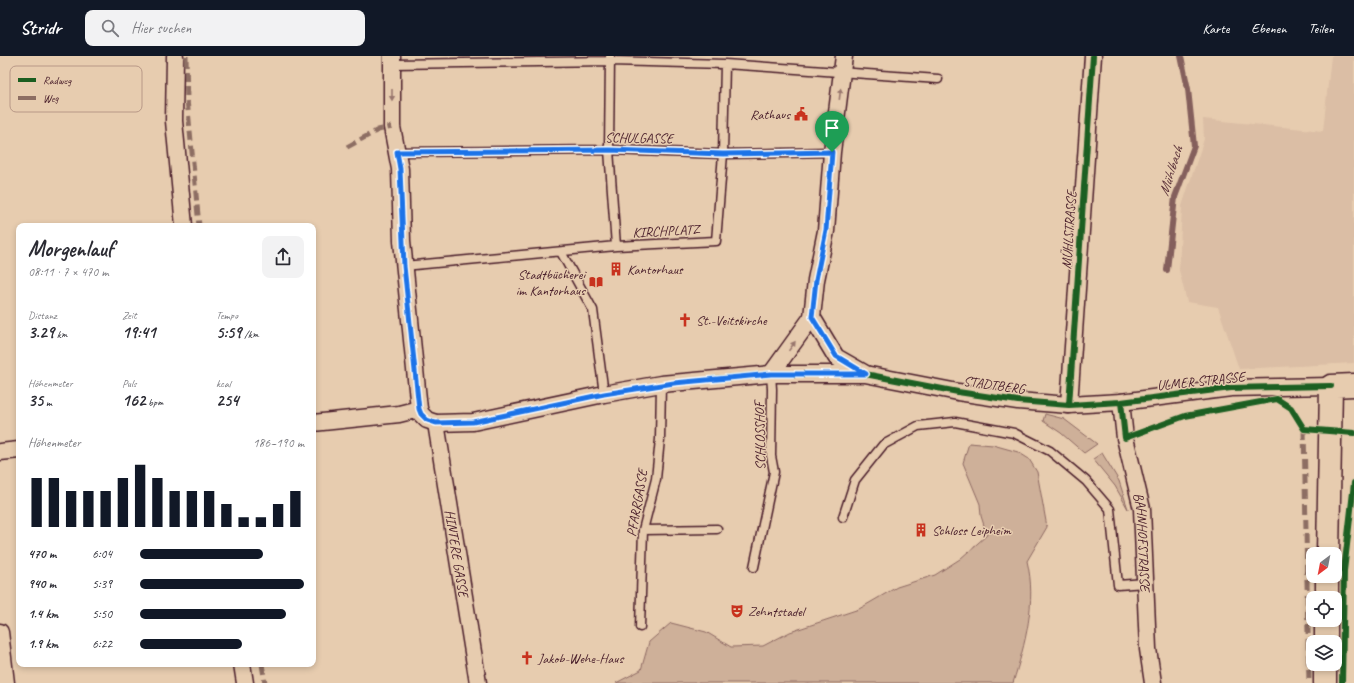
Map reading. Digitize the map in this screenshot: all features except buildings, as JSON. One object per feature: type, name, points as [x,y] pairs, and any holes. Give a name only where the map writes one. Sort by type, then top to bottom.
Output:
[{"type":"main road","name":"ULMER STRASSE","points":[[1331,386],[1354,385]]},
{"type":"main road","points":[[1328,547],[1331,386]]},
{"type":"main road","points":[[1325,683],[1326,671]]},
{"type":"street","points":[[174,56],[174,121],[184,223]]},
{"type":"street","name":"MÜHLSTRASSE","points":[[1069,405],[1093,56]]},
{"type":"street","points":[[392,60],[392,127],[400,169],[404,266],[419,409],[421,414],[427,420],[436,423],[473,422],[604,394],[661,384],[771,374],[866,374]]},
{"type":"street","points":[[771,374],[812,317],[816,280],[826,230],[832,152],[843,64]]},
{"type":"street","points":[[812,317],[836,356],[866,374]]},
{"type":"street","name":"STADTBERG","points":[[866,374],[958,392],[1018,401],[1069,405],[1121,402]]},
{"type":"street","name":"ULMER STRASSE","points":[[1121,402],[1231,388],[1331,386]]},
{"type":"street","name":"BAHNHOFSTRASSE","points":[[1121,402],[1125,438],[1142,509],[1148,648],[1153,683]]},
{"type":"street","points":[[316,423],[399,414],[419,409]]},
{"type":"street","name":"HINTERE GASSE","points":[[436,423],[478,683]]},
{"type":"street","points":[[0,452],[16,450]]},
{"type":"street","points":[[0,632],[6,683]]},
{"type":"street","points":[[242,667],[245,683]]},
{"type":"lane","points":[[610,58],[609,150],[616,246]]},
{"type":"lane","points":[[392,60],[610,58],[725,64],[843,64],[938,79]]},
{"type":"lane","name":"KIRCHPLATZ","points":[[404,266],[616,246],[716,241],[723,154],[725,64]]},
{"type":"lane","name":"SCHULGASSE","points":[[397,152],[609,150],[723,154],[832,152]]},
{"type":"lane","points":[[561,252],[593,310],[604,394]]},
{"type":"lane","name":"SCHLOSSHOF","points":[[754,567],[774,472],[771,456],[771,374]]},
{"type":"lane","name":"PFARRGASSE","points":[[640,627],[643,530],[656,479],[660,439],[661,384]]},
{"type":"lane","points":[[843,517],[855,480],[883,445],[918,426],[955,422],[1014,433],[1050,451],[1086,481],[1110,509],[1118,585],[1145,583]]},
{"type":"lane","points":[[643,530],[717,529]]},
{"type":"shaded area","points":[[1331,56],[1354,56],[1354,363],[1239,369],[1218,307],[1187,302],[1179,270],[1182,206],[1204,139],[1203,119],[1323,131]]},
{"type":"shaded area","points":[[1045,414],[1064,419],[1097,444],[1084,453],[1061,433],[1043,421]]},
{"type":"shaded area","points":[[969,443],[993,445],[1018,452],[1029,459],[1037,472],[1047,527],[1027,561],[1030,576],[1030,607],[1022,653],[1013,683],[616,683],[641,670],[649,642],[671,623],[706,632],[731,647],[763,646],[790,632],[859,609],[897,587],[935,575],[960,559],[987,535],[981,516],[980,504],[963,463]]},
{"type":"shaded area","points":[[1102,453],[1119,481],[1128,509],[1115,486],[1093,459]]},
{"type":"waterway","name":"Mühlbach","points":[[1167,270],[1175,197],[1194,146],[1188,89],[1181,56]]},
{"type":"marked path","points":[[186,56],[187,99],[199,223]]},
{"type":"marked path","points":[[347,147],[378,130],[392,127]]},
{"type":"marked path","points":[[1304,429],[1309,683]]},
{"type":"marked path","points":[[262,667],[265,683]]},
{"type":"cycle path","points":[[1069,405],[1093,56]]},
{"type":"cycle path","points":[[713,379],[771,374],[865,374],[958,392],[1018,401],[1069,405],[1121,402],[1231,388],[1331,386]]},
{"type":"cycle path","points":[[1121,402],[1125,438],[1185,416],[1277,399],[1291,408],[1304,429],[1354,433]]},
{"type":"cycle path","points":[[1342,683],[1344,571],[1354,483]]},
{"type":"place","name":"Rathaus","points":[[801,114]]},
{"type":"place","name":"Kantorhaus","points":[[616,269]]},
{"type":"place","name":"Stadtbücherei im Kantorhaus","points":[[596,282]]},
{"type":"place","name":"St.-Veitskirche","points":[[685,320]]},
{"type":"place","name":"Schloss Leipheim","points":[[921,530]]},
{"type":"place","name":"Zehntstadel","points":[[737,611]]},
{"type":"place","name":"Jakob-Wehe-Haus","points":[[527,658]]},
{"type":"route","points":[[609,150],[723,154],[832,152],[826,230],[816,280],[812,317],[836,356],[866,374],[771,374],[661,384],[604,394],[473,422],[436,423],[427,420],[421,414],[419,409],[404,266],[400,169],[397,152],[609,150]]}]
